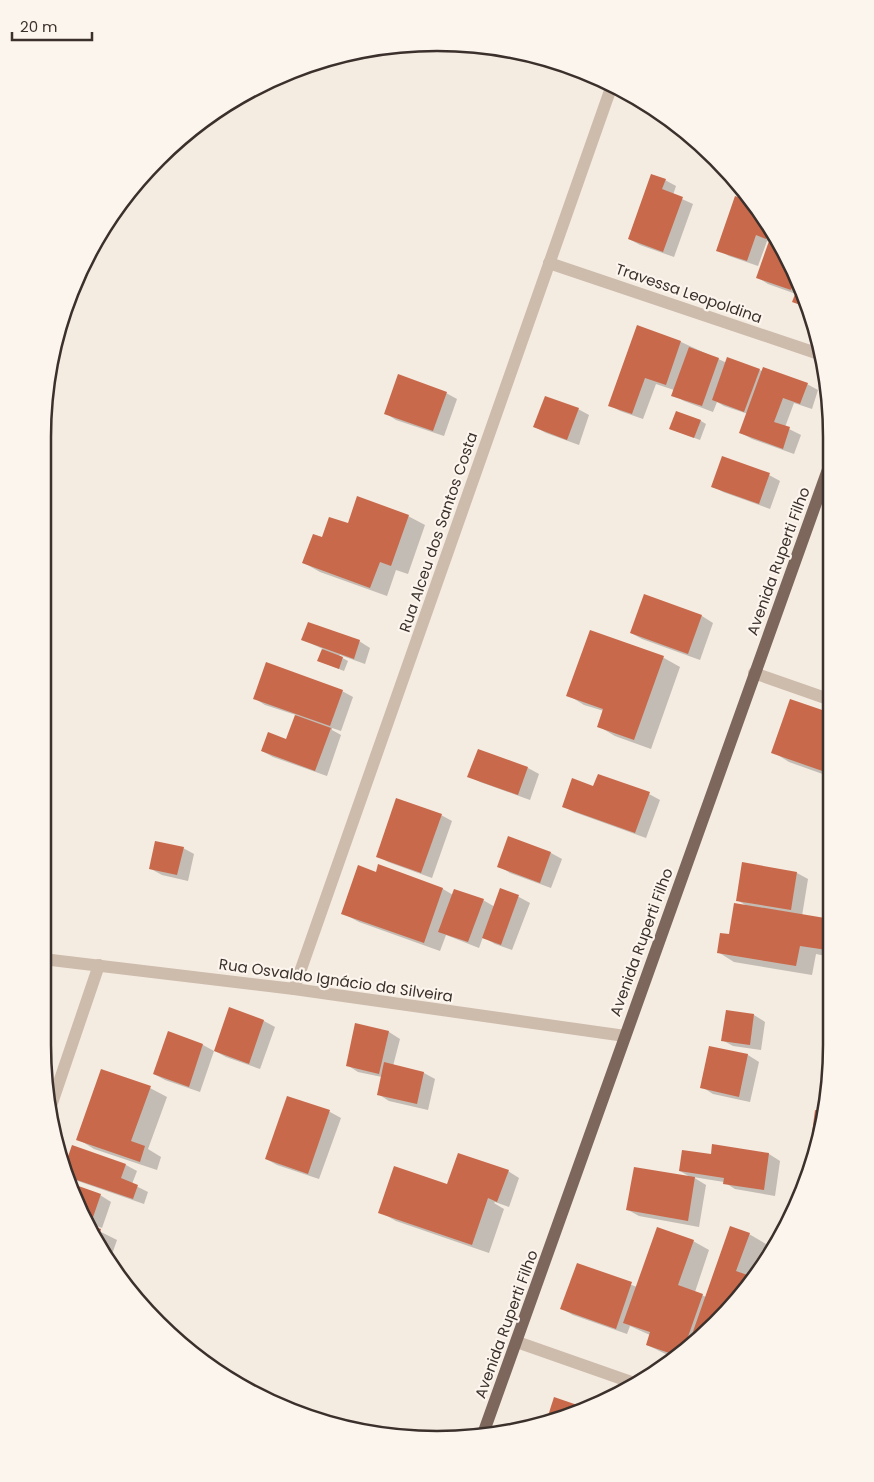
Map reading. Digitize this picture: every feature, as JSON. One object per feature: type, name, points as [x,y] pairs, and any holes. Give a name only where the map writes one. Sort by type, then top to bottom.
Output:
[{"type":"main road","name":"Avenida Ruperti Filho","points":[[486,1427],[823,484]]},
{"type":"street","name":"Rua Alceu dos Santos Costa","points":[[294,989],[610,92]]},
{"type":"street","name":"Travessa Leopoldina","points":[[549,263],[813,352]]},
{"type":"street","points":[[754,673],[823,697]]},
{"type":"street","name":"Rua Osvaldo Ignácio da Silveira","points":[[51,959],[294,989],[625,1036]]},
{"type":"street","points":[[55,1095],[100,965]]},
{"type":"street","points":[[517,1342],[627,1380]]},
{"type":"building","points":[[651,174],[666,179],[662,189],[683,197],[663,252],[628,239]]},
{"type":"building","points":[[735,196],[739,198],[758,223],[767,237],[766,239],[756,235],[747,261],[716,251]]},
{"type":"building","points":[[769,241],[792,287],[791,290],[756,278]]},
{"type":"building","points":[[795,294],[799,304],[792,302]]},
{"type":"building","points":[[637,325],[681,341],[666,385],[645,378],[632,414],[608,406]]},
{"type":"building","points":[[689,347],[719,358],[702,406],[671,396]]},
{"type":"building","points":[[727,357],[760,369],[744,412],[712,400]]},
{"type":"building","points":[[763,367],[808,383],[800,404],[783,398],[774,422],[790,427],[783,449],[739,433]]},
{"type":"building","points":[[398,374],[447,392],[433,431],[384,414]]},
{"type":"building","points":[[545,396],[579,408],[567,440],[533,427]]},
{"type":"building","points":[[676,411],[701,420],[694,438],[669,429]]},
{"type":"building","points":[[722,456],[770,473],[759,504],[711,487]]},
{"type":"building","points":[[357,496],[409,515],[391,566],[380,562],[370,588],[302,563],[313,534],[322,537],[329,517],[348,523]]},
{"type":"building","points":[[644,594],[702,615],[688,654],[630,633]]},
{"type":"building","points":[[308,622],[360,640],[354,659],[301,640]]},
{"type":"building","points":[[590,630],[664,656],[634,740],[597,727],[603,709],[566,696]]},
{"type":"building","points":[[322,649],[343,657],[339,669],[317,661]]},
{"type":"building","points":[[266,662],[343,690],[330,726],[253,699]]},
{"type":"building","points":[[790,699],[823,710],[823,771],[771,753]]},
{"type":"building","points":[[295,715],[331,728],[315,771],[261,751],[268,732],[286,739]]},
{"type":"building","points":[[478,749],[528,767],[518,795],[467,777]]},
{"type":"building","points":[[598,774],[650,792],[635,833],[562,807],[572,778],[593,786]]},
{"type":"building","points":[[396,798],[442,814],[421,873],[376,857]]},
{"type":"building","points":[[508,836],[551,852],[540,883],[497,867]]},
{"type":"building","points":[[155,841],[184,847],[177,875],[149,869]]},
{"type":"building","points":[[742,862],[797,872],[791,910],[736,901]]},
{"type":"building","points":[[378,864],[443,888],[424,943],[341,914],[358,865],[376,872]]},
{"type":"building","points":[[500,888],[519,895],[501,945],[482,938]]},
{"type":"building","points":[[454,889],[484,899],[468,942],[438,932]]},
{"type":"building","points":[[734,903],[823,918],[823,949],[800,946],[796,966],[717,953],[720,933],[729,934]]},
{"type":"building","points":[[229,1007],[264,1020],[249,1064],[214,1051]]},
{"type":"building","points":[[726,1010],[754,1014],[750,1045],[721,1041]]},
{"type":"building","points":[[355,1023],[389,1031],[379,1074],[346,1066]]},
{"type":"building","points":[[168,1031],[203,1044],[189,1087],[153,1074]]},
{"type":"building","points":[[709,1046],[748,1054],[739,1097],[700,1088]]},
{"type":"building","points":[[384,1062],[424,1072],[417,1104],[377,1095]]},
{"type":"building","points":[[101,1069],[151,1086],[131,1141],[145,1146],[140,1162],[76,1140]]},
{"type":"building","points":[[287,1096],[330,1110],[308,1174],[265,1159]]},
{"type":"building","points":[[815,1110],[817,1110],[812,1133]]},
{"type":"building","points":[[712,1144],[769,1153],[764,1190],[723,1184],[724,1178],[679,1171],[682,1150],[711,1154]]},
{"type":"building","points":[[72,1145],[126,1164],[121,1178],[138,1185],[133,1199],[76,1180],[68,1157]]},
{"type":"building","points":[[458,1153],[509,1170],[497,1202],[488,1198],[472,1245],[378,1213],[394,1166],[447,1184]]},
{"type":"building","points":[[634,1167],[695,1177],[688,1221],[626,1210]]},
{"type":"building","points":[[78,1186],[101,1194],[92,1219]]},
{"type":"building","points":[[730,1226],[750,1233],[736,1271],[747,1275],[710,1318],[692,1334]]},
{"type":"building","points":[[657,1227],[694,1240],[678,1285],[703,1294],[688,1338],[669,1353],[646,1345],[650,1332],[623,1323]]},
{"type":"building","points":[[577,1263],[632,1282],[616,1329],[560,1309]]},
{"type":"building","points":[[554,1397],[576,1404],[561,1410],[549,1414]]}]
